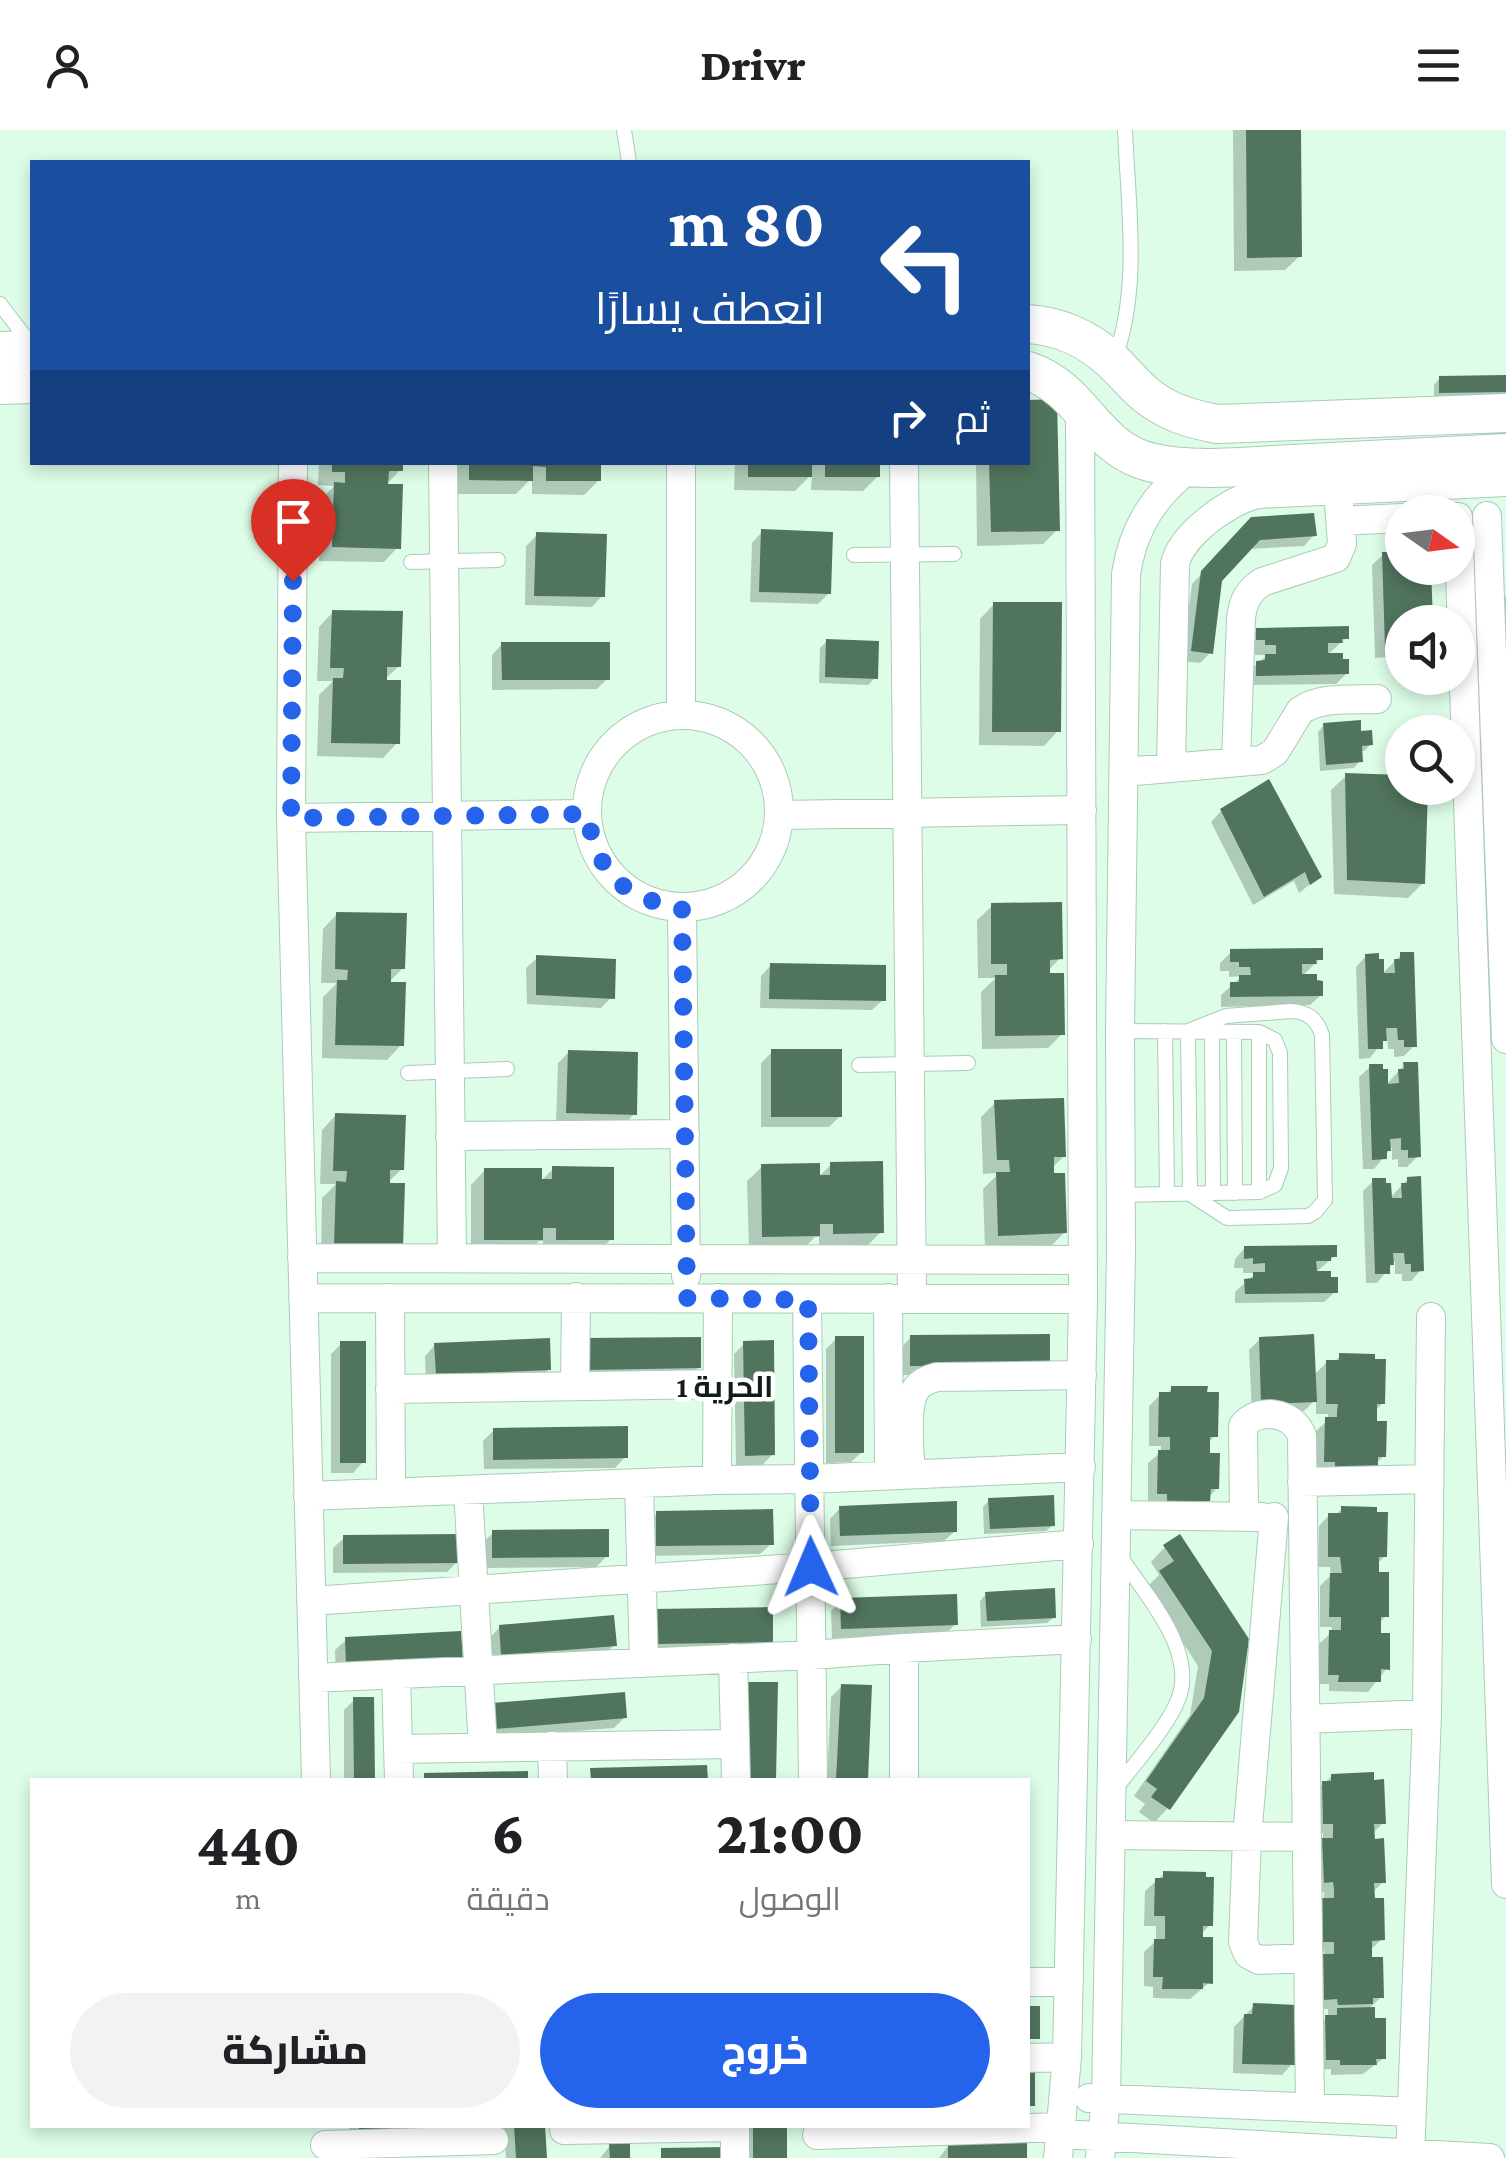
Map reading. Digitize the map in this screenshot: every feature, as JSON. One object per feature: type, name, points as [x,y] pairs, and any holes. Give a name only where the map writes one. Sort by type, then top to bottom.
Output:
[{"type":"street","points":[[1030,324],[1079,337],[1098,348],[1146,395],[1168,410],[1217,424],[1506,413]]},
{"type":"street","points":[[0,350],[30,348]]},
{"type":"street","points":[[1030,373],[1061,388],[1115,445],[1164,466],[1245,466],[1506,453]]},
{"type":"street","points":[[0,385],[30,384]]},
{"type":"street","points":[[1060,2140],[1067,2057],[1084,1299],[1080,406]]},
{"type":"street","points":[[294,465],[291,818],[316,1778]]},
{"type":"street","points":[[444,465],[452,1258]]},
{"type":"street","points":[[681,465],[681,714]]},
{"type":"street","points":[[899,1474],[900,1298],[911,1259],[904,465]]},
{"type":"street","points":[[1101,2147],[1106,2098],[1116,1551],[1125,595],[1129,553],[1136,532],[1152,504],[1190,467]]},
{"type":"street","points":[[1171,768],[1175,564],[1180,548],[1191,536],[1240,499],[1258,494],[1506,482]]},
{"type":"street","points":[[1236,762],[1244,601],[1262,582],[1336,558],[1342,544],[1338,490]]},
{"type":"street","points":[[1497,515],[1506,1039]]},
{"type":"street","points":[[1340,520],[1385,519]]},
{"type":"street","points":[[1081,548],[1090,541],[1112,539],[1129,553]]},
{"type":"street","points":[[1460,585],[1506,1884]]},
{"type":"street","points":[[1124,772],[1270,757],[1306,706],[1377,699]]},
{"type":"street","points":[[681,714],[712,719],[740,733],[762,755],[776,784],[780,815],[774,844],[760,870],[738,890],[712,904],[682,908],[653,903],[627,890],[606,869],[592,843],[587,814],[591,784],[604,756],[625,734],[652,720],[681,714]]},
{"type":"street","points":[[780,815],[1082,810]]},
{"type":"street","points":[[291,818],[587,814]]},
{"type":"street","points":[[682,908],[687,1298]]},
{"type":"street","points":[[450,1136],[685,1134]]},
{"type":"street","points":[[302,1258],[1084,1260]]},
{"type":"street","points":[[303,1298],[1084,1299]]},
{"type":"street","points":[[390,1298],[391,1493]]},
{"type":"street","points":[[575,1386],[576,1298]]},
{"type":"street","points":[[718,1298],[718,1480]]},
{"type":"street","points":[[808,1300],[813,1778]]},
{"type":"street","points":[[1410,2156],[1427,1714],[1431,1317]]},
{"type":"street","points":[[899,1406],[929,1379],[937,1377],[1082,1375]]},
{"type":"street","points":[[390,1388],[718,1384]]},
{"type":"street","points":[[1244,1516],[1242,1430],[1248,1418],[1283,1416],[1296,1423],[1302,1436],[1310,2107]]},
{"type":"street","points":[[308,1496],[1080,1467]]},
{"type":"street","points":[[1302,1482],[1429,1479]]},
{"type":"street","points":[[639,1485],[644,1663]]},
{"type":"street","points":[[468,1490],[483,1747]]},
{"type":"street","points":[[1116,1515],[1302,1517]]},
{"type":"street","points":[[1274,1517],[1248,1838],[1244,1948],[1259,1960],[1308,1958]]},
{"type":"street","points":[[311,1601],[811,1567],[1079,1544]]},
{"type":"street","points":[[313,1678],[812,1656],[1077,1639]]},
{"type":"street","points":[[904,1648],[904,1778]]},
{"type":"street","points":[[733,1658],[736,1778]]},
{"type":"street","points":[[396,1674],[399,1778]]},
{"type":"street","points":[[1305,1720],[1427,1714]]},
{"type":"street","points":[[398,1749],[735,1744]]},
{"type":"street","points":[[552,1746],[553,1778]]},
{"type":"street","points":[[1111,1835],[1307,1837]]},
{"type":"street","points":[[1030,1982],[1069,1982]]},
{"type":"street","points":[[1030,2058],[1067,2057]]},
{"type":"street","points":[[1064,2098],[1412,2112]]},
{"type":"street","points":[[1168,2140],[1170,2100]]},
{"type":"street","points":[[565,2138],[668,2128]]},
{"type":"street","points":[[735,2128],[735,2158]]},
{"type":"street","points":[[818,2139],[886,2144],[970,2128]]},
{"type":"street","points":[[982,2128],[1101,2147],[1168,2140],[1490,2158]]},
{"type":"street","points":[[635,2129],[636,2158]]},
{"type":"street","points":[[325,2143],[409,2150],[494,2141]]},
{"type":"lane","points":[[624,130],[629,160]]},
{"type":"lane","points":[[1113,362],[1131,287],[1125,130]]},
{"type":"lane","points":[[0,304],[30,345]]},
{"type":"lane","points":[[854,555],[954,554]]},
{"type":"lane","points":[[411,562],[498,560]]},
{"type":"lane","points":[[1188,1031],[1235,1014],[1299,1012],[1314,1020],[1322,1035],[1326,1184],[1321,1207],[1301,1217],[1227,1218],[1190,1194]]},
{"type":"lane","points":[[1120,1031],[1258,1032],[1274,1040],[1280,1053],[1282,1168],[1275,1185],[1260,1192],[1121,1195]]},
{"type":"lane","points":[[1188,1031],[1190,1194]]},
{"type":"lane","points":[[1166,1032],[1166,1194]]},
{"type":"lane","points":[[1212,1032],[1213,1193]]},
{"type":"lane","points":[[1234,1032],[1235,1193]]},
{"type":"lane","points":[[1258,1032],[1260,1192]]},
{"type":"lane","points":[[858,1064],[968,1063]]},
{"type":"lane","points":[[408,1073],[507,1069]]},
{"type":"lane","points":[[1112,1794],[1177,1702],[1183,1665],[1169,1630],[1116,1551]]},
{"type":"building","points":[[1246,130],[1301,130],[1302,257],[1247,258]]},
{"type":"building","points":[[1506,375],[1506,392],[1439,393],[1439,376]]},
{"type":"building","points":[[1057,399],[1060,531],[991,532],[989,465],[1030,465],[1030,400]]},
{"type":"building","points":[[332,465],[403,465],[403,471],[389,471],[388,484],[403,484],[401,549],[332,547],[334,482],[345,483],[345,472],[332,472]]},
{"type":"building","points":[[469,465],[601,465],[601,481],[546,481],[546,467],[533,466],[533,481],[469,480]]},
{"type":"building","points":[[748,465],[812,465],[812,477],[748,477]]},
{"type":"building","points":[[825,465],[880,465],[880,477],[825,477]]},
{"type":"building","points":[[1314,513],[1317,536],[1260,540],[1222,581],[1213,654],[1191,651],[1201,571],[1251,517]]},
{"type":"building","points":[[761,529],[833,532],[831,594],[759,592]]},
{"type":"building","points":[[536,532],[607,534],[605,597],[534,596]]},
{"type":"building","points":[[1382,552],[1385,585],[1432,585],[1432,605],[1385,605],[1385,648]]},
{"type":"building","points":[[993,602],[1062,602],[1061,732],[992,732]]},
{"type":"building","points":[[332,610],[403,611],[401,667],[387,667],[387,680],[401,680],[400,744],[331,743],[333,678],[343,678],[344,668],[330,668]]},
{"type":"building","points":[[1349,626],[1349,639],[1328,643],[1328,653],[1343,653],[1343,659],[1349,659],[1349,674],[1256,676],[1256,661],[1265,660],[1265,654],[1276,654],[1276,645],[1256,640],[1256,628]]},
{"type":"building","points":[[826,639],[879,641],[878,679],[825,677]]},
{"type":"building","points":[[501,642],[610,642],[610,680],[502,680]]},
{"type":"building","points":[[1361,720],[1361,731],[1372,730],[1373,745],[1362,746],[1363,762],[1326,765],[1323,723]]},
{"type":"building","points":[[1345,773],[1385,774],[1385,805],[1427,805],[1425,884],[1347,880]]},
{"type":"building","points":[[1269,779],[1322,877],[1310,885],[1305,872],[1264,897],[1220,809]]},
{"type":"building","points":[[1062,902],[1063,959],[1050,960],[1050,973],[1064,973],[1065,1035],[995,1036],[995,975],[1007,975],[1007,964],[991,964],[991,903]]},
{"type":"building","points":[[336,912],[407,913],[405,969],[391,969],[391,982],[406,982],[404,1046],[335,1045],[337,980],[347,980],[348,970],[335,969]]},
{"type":"building","points":[[1323,948],[1323,960],[1302,964],[1302,974],[1317,974],[1317,980],[1323,981],[1323,996],[1230,997],[1230,982],[1239,982],[1239,975],[1251,975],[1250,967],[1230,962],[1230,949]]},
{"type":"building","points":[[1400,952],[1414,952],[1417,1047],[1404,1047],[1404,1040],[1398,1040],[1397,1028],[1386,1028],[1383,1049],[1368,1049],[1365,954],[1379,953],[1379,959],[1384,959],[1384,973],[1395,973],[1394,959],[1400,959]]},
{"type":"building","points":[[536,955],[616,959],[615,999],[536,995]]},
{"type":"building","points":[[770,963],[886,965],[886,1001],[769,999]]},
{"type":"building","points":[[771,1049],[842,1049],[842,1117],[771,1117]]},
{"type":"building","points":[[568,1050],[638,1052],[637,1115],[566,1113]]},
{"type":"building","points":[[1403,1062],[1418,1062],[1421,1157],[1408,1158],[1408,1150],[1401,1150],[1401,1138],[1390,1139],[1387,1159],[1372,1160],[1369,1064],[1383,1064],[1383,1069],[1388,1069],[1388,1084],[1399,1083],[1398,1069],[1404,1069]]},
{"type":"building","points":[[1064,1098],[1066,1157],[1054,1157],[1054,1173],[1065,1173],[1067,1233],[998,1236],[996,1172],[1010,1172],[1009,1160],[997,1160],[994,1100]]},
{"type":"building","points":[[335,1113],[406,1115],[404,1170],[390,1170],[390,1183],[405,1183],[403,1248],[334,1246],[336,1181],[346,1182],[347,1171],[333,1171]]},
{"type":"building","points":[[883,1161],[884,1233],[833,1234],[833,1224],[820,1224],[820,1236],[762,1237],[761,1164],[820,1163],[820,1175],[830,1175],[830,1162]]},
{"type":"building","points":[[552,1166],[614,1167],[614,1240],[556,1240],[556,1228],[543,1228],[543,1240],[484,1240],[484,1168],[542,1168],[542,1179],[552,1179]]},
{"type":"building","points":[[1421,1176],[1424,1271],[1411,1272],[1404,1253],[1393,1253],[1390,1274],[1375,1274],[1372,1178],[1386,1178],[1386,1183],[1391,1183],[1392,1198],[1402,1198],[1401,1183],[1407,1183],[1407,1177]]},
{"type":"building","points":[[1337,1245],[1337,1257],[1316,1261],[1317,1271],[1331,1271],[1331,1277],[1338,1277],[1338,1293],[1245,1294],[1244,1279],[1253,1278],[1253,1272],[1265,1272],[1265,1263],[1253,1264],[1253,1258],[1244,1259],[1244,1246]]},
{"type":"building","points":[[1050,1334],[1050,1365],[910,1366],[910,1335]]},
{"type":"building","points":[[1314,1334],[1317,1402],[1261,1404],[1259,1337]]},
{"type":"building","points":[[835,1336],[864,1336],[864,1453],[835,1453]]},
{"type":"building","points":[[701,1337],[701,1368],[586,1370],[586,1338]]},
{"type":"building","points":[[550,1338],[551,1370],[436,1375],[434,1343]]},
{"type":"building","points":[[774,1340],[775,1455],[745,1456],[743,1341]]},
{"type":"building","points":[[340,1341],[366,1341],[366,1463],[340,1463]]},
{"type":"building","points":[[1339,1353],[1375,1354],[1375,1359],[1386,1359],[1385,1404],[1377,1404],[1377,1421],[1387,1421],[1386,1457],[1378,1457],[1378,1469],[1335,1469],[1335,1462],[1324,1462],[1325,1417],[1337,1417],[1338,1404],[1326,1404],[1326,1360],[1339,1360]]},
{"type":"building","points":[[1171,1386],[1208,1386],[1207,1392],[1219,1392],[1218,1437],[1210,1437],[1210,1453],[1220,1453],[1219,1489],[1211,1489],[1210,1501],[1167,1501],[1167,1494],[1157,1494],[1158,1450],[1170,1450],[1170,1437],[1158,1437],[1159,1392],[1171,1392]]},
{"type":"building","points":[[628,1426],[628,1458],[493,1460],[493,1428]]},
{"type":"building","points":[[1054,1495],[1055,1526],[990,1529],[988,1498]]},
{"type":"building","points":[[957,1501],[957,1532],[840,1536],[839,1506]]},
{"type":"building","points":[[1341,1506],[1377,1507],[1377,1512],[1388,1512],[1387,1557],[1379,1557],[1379,1572],[1389,1572],[1389,1617],[1381,1617],[1381,1633],[1390,1633],[1390,1670],[1381,1669],[1381,1682],[1338,1682],[1339,1675],[1328,1675],[1329,1630],[1341,1630],[1341,1617],[1329,1617],[1330,1573],[1342,1573],[1340,1557],[1328,1557],[1328,1513],[1341,1513]]},
{"type":"building","points":[[773,1509],[774,1545],[656,1546],[656,1511]]},
{"type":"building","points":[[609,1529],[609,1557],[492,1558],[492,1530]]},
{"type":"building","points":[[460,1534],[460,1563],[343,1564],[343,1535]]},
{"type":"building","points":[[1180,1534],[1249,1639],[1239,1712],[1170,1810],[1151,1797],[1157,1789],[1146,1781],[1204,1698],[1212,1651],[1159,1571],[1174,1561],[1163,1545]]},
{"type":"building","points":[[1055,1588],[1056,1618],[987,1621],[985,1592]]},
{"type":"building","points":[[957,1594],[958,1625],[841,1629],[840,1598]]},
{"type":"building","points":[[773,1607],[773,1642],[656,1644],[655,1609]]},
{"type":"building","points":[[614,1615],[617,1646],[501,1655],[499,1625]]},
{"type":"building","points":[[461,1631],[463,1659],[346,1666],[345,1637]]},
{"type":"building","points":[[748,1682],[778,1682],[776,1778],[747,1778]]},
{"type":"building","points":[[841,1684],[872,1685],[868,1778],[836,1778]]},
{"type":"building","points":[[625,1692],[627,1718],[495,1729],[492,1703]]},
{"type":"building","points":[[353,1697],[374,1697],[375,1778],[354,1778]]},
{"type":"building","points":[[707,1765],[708,1778],[591,1778],[590,1768]]},
{"type":"building","points":[[528,1771],[528,1778],[424,1778],[424,1773]]},
{"type":"building","points":[[1374,1772],[1374,1780],[1384,1779],[1386,1824],[1374,1824],[1375,1839],[1384,1838],[1386,1883],[1374,1883],[1375,1898],[1384,1898],[1385,1940],[1372,1941],[1372,1957],[1383,1957],[1384,1998],[1373,1998],[1373,2004],[1338,2005],[1337,1999],[1324,2000],[1323,1954],[1334,1954],[1334,1942],[1323,1942],[1322,1898],[1334,1898],[1334,1889],[1333,1882],[1324,1883],[1322,1838],[1333,1838],[1333,1824],[1323,1824],[1322,1781],[1331,1781],[1331,1774]]},
{"type":"building","points":[[1163,1871],[1206,1872],[1206,1877],[1214,1877],[1213,1926],[1203,1926],[1203,1937],[1213,1937],[1213,1984],[1203,1983],[1203,1989],[1162,1989],[1163,1977],[1153,1977],[1154,1939],[1165,1939],[1165,1916],[1154,1916],[1155,1878],[1163,1878]]},
{"type":"building","points":[[1253,2003],[1297,2005],[1303,2056],[1296,2055],[1295,2065],[1242,2064],[1244,2014],[1252,2014]]},
{"type":"building","points":[[1030,2006],[1040,2006],[1040,2039],[1030,2039]]},
{"type":"building","points":[[1375,2007],[1375,2018],[1386,2018],[1386,2059],[1376,2059],[1377,2065],[1340,2065],[1340,2060],[1326,2060],[1325,2015],[1337,2015],[1337,2008]]},
{"type":"building","points":[[1030,2071],[1035,2071],[1035,2106],[1030,2106]]},
{"type":"building","points":[[359,2128],[463,2128],[463,2130],[359,2132]]},
{"type":"building","points":[[514,2128],[545,2128],[547,2158],[516,2158]]},
{"type":"building","points":[[753,2128],[787,2128],[787,2158],[753,2158]]},
{"type":"building","points":[[948,2142],[1027,2143],[1027,2158],[948,2158]]},
{"type":"building","points":[[630,2143],[630,2158],[610,2158],[609,2144]]},
{"type":"building","points":[[728,2147],[728,2158],[661,2158],[661,2148]]},
{"type":"district","name":"الحرية 1","points":[[725,1387]]},
{"type":"route","points":[[293,581],[291,818],[587,814],[592,843],[606,869],[627,890],[653,903],[682,908],[687,1298],[808,1300],[811,1567]]}]
